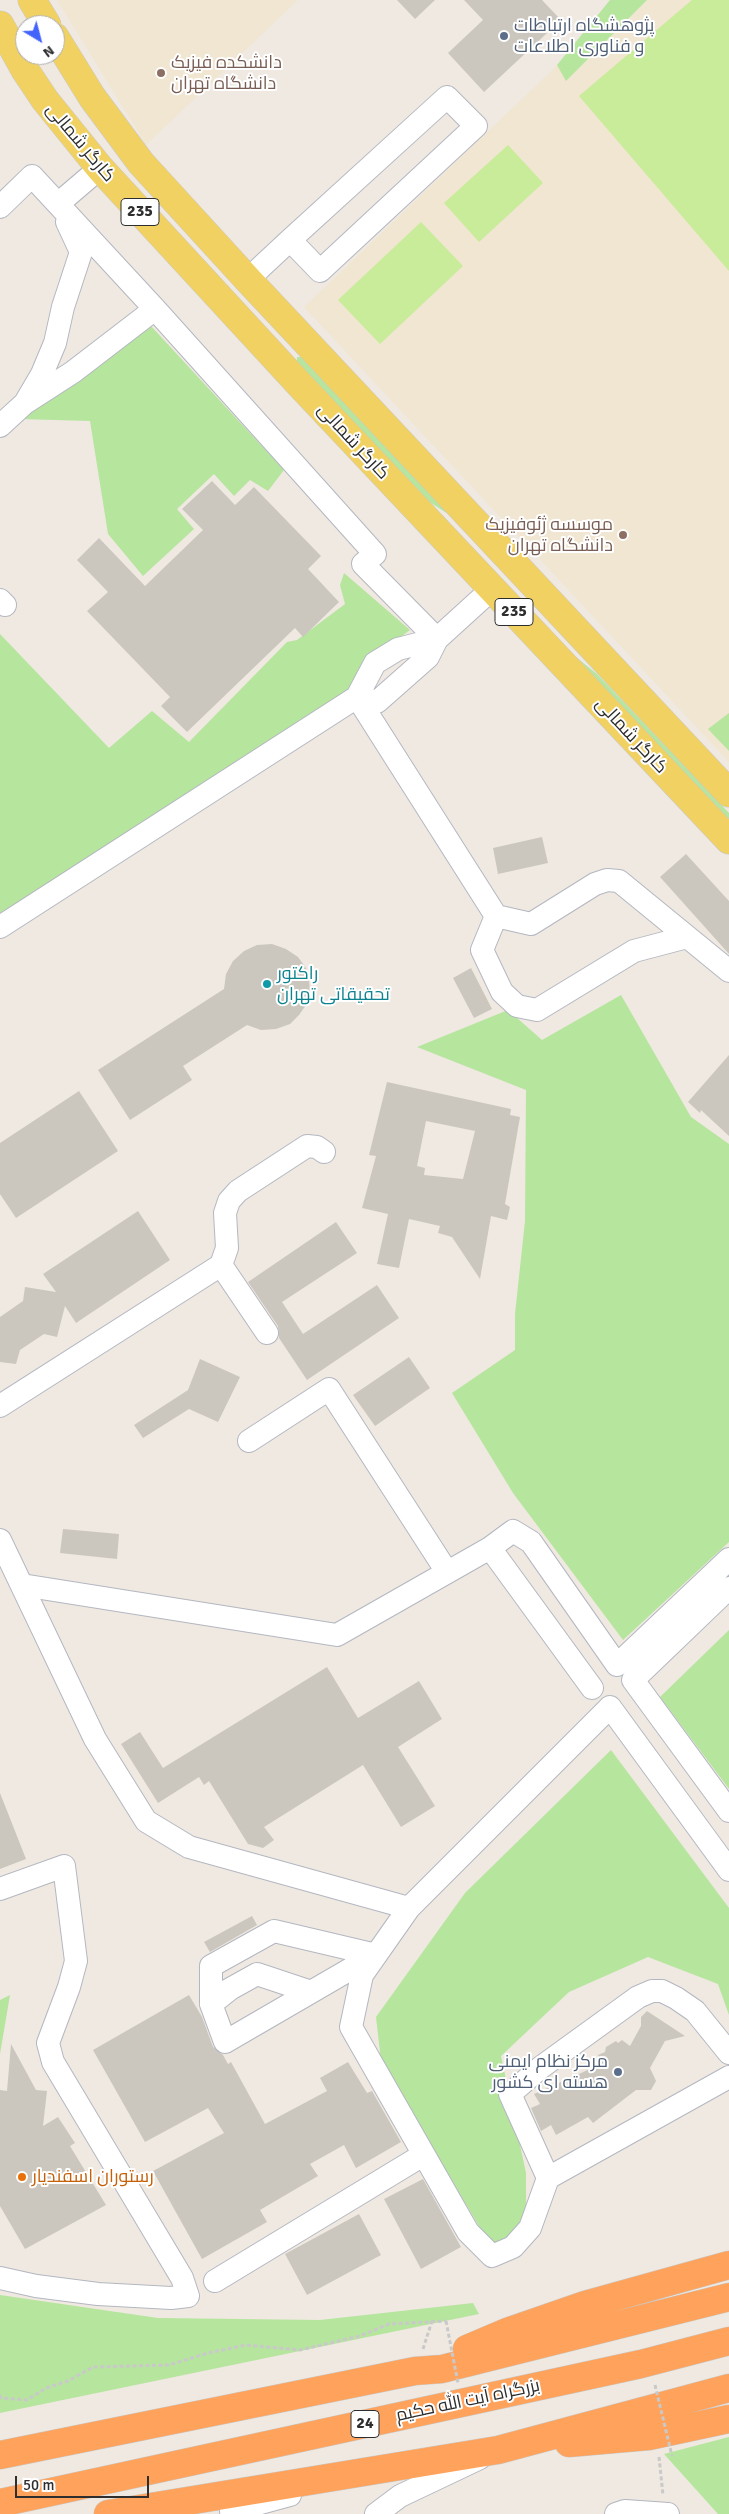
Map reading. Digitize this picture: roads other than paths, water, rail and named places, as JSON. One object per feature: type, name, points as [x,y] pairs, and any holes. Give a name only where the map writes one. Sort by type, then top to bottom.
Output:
[{"type":"highway","points":[[415,2371],[507,2332],[585,2305],[729,2265]]},
{"type":"highway","name":"بزرگراه آیت الله حکیم","points":[[0,2455],[415,2371],[442,2369],[729,2297]]},
{"type":"highway","name":"بزرگراه آیت الله حکیم","points":[[0,2503],[641,2364],[729,2341]]},
{"type":"highway","points":[[498,2450],[729,2388]]},
{"type":"highway","points":[[108,2514],[498,2450],[649,2436],[729,2419]]},
{"type":"main road","points":[[32,0],[42,15]]},
{"type":"main road","name":"کارگر شمالی","points":[[0,25],[25,70],[45,100],[100,168],[492,589],[729,840]]},
{"type":"main road","name":"کارگر شمالی","points":[[65,53],[92,97],[142,163],[248,280],[729,793]]},
{"type":"street","points":[[248,280],[290,240],[447,97],[476,126],[320,271],[290,240]]},
{"type":"street","points":[[59,203],[100,168]]},
{"type":"street","points":[[0,207],[32,176],[59,203],[375,554],[363,564],[437,639]]},
{"type":"street","points":[[25,403],[42,374],[55,343],[81,252],[59,203]]},
{"type":"street","points":[[0,426],[25,403],[73,372],[155,309]]},
{"type":"street","points":[[357,697],[377,702],[428,657],[437,639],[492,589]]},
{"type":"street","points":[[0,927],[357,697],[375,663],[398,649],[437,639]]},
{"type":"street","points":[[357,697],[496,916],[531,924],[595,884],[606,880],[619,881],[729,971]]},
{"type":"street","points":[[496,916],[482,950],[502,992],[517,1006],[537,1010],[634,950],[687,937]]},
{"type":"street","points":[[0,1406],[221,1265],[227,1248],[225,1213],[229,1201],[238,1191],[307,1146],[324,1152]]},
{"type":"street","points":[[221,1265],[267,1333]]},
{"type":"street","points":[[249,1441],[329,1389],[447,1572]]},
{"type":"street","points":[[22,1585],[337,1635],[490,1548],[513,1531],[531,1542],[625,1673],[729,1811]]},
{"type":"street","points":[[0,1540],[95,1739],[146,1821],[189,1847],[409,1908]]},
{"type":"street","points":[[490,1548],[592,1688],[598,1701],[610,1707],[729,1870]]},
{"type":"street","points":[[625,1673],[729,1559]]},
{"type":"street","points":[[592,1688],[599,1671],[625,1673],[729,1588]]},
{"type":"street","points":[[625,1673],[634,1687],[629,1700],[624,1705],[610,1707],[409,1908],[362,1975],[351,2027],[468,2232],[492,2256],[513,2247],[530,2228],[548,2178],[729,2077]]},
{"type":"street","points":[[0,1889],[64,1866],[76,1961],[69,1988],[48,2044],[53,2062],[182,2278],[188,2296],[171,2298],[98,2294],[36,2286],[0,2278]]},
{"type":"street","points":[[274,1931],[376,1955],[311,1992],[225,2042],[211,2004],[211,1966],[274,1931]]},
{"type":"street","points":[[211,2004],[230,1989],[257,1974],[311,1992]]},
{"type":"street","points":[[548,2178],[510,2094],[638,1997],[652,1991],[662,1991],[676,1998],[695,2011],[729,2053]]},
{"type":"street","points":[[215,2281],[423,2155]]},
{"type":"street","points":[[376,2514],[400,2496],[498,2450]]},
{"type":"street","points":[[225,2513],[374,2471]]},
{"type":"street","points":[[616,2514],[625,2511],[666,2514]]},
{"type":"place","name":"پژوهشگاه ارتباطات و فناوری اطلاعات","points":[[504,36]]},
{"type":"place","name":"دانشکده فیزیک دانشگاه تهران","points":[[161,73]]},
{"type":"place","name":"موسسه ژئوفیزیک دانشگاه تهران","points":[[623,535]]},
{"type":"place","name":"راکتور تحقیقاتی تهران","points":[[267,984]]},
{"type":"place","name":"مرکز نظام ایمنی هسته ای کشور","points":[[618,2072]]},
{"type":"place","name":"رستوران اسفندیار","points":[[22,2177]]}]
